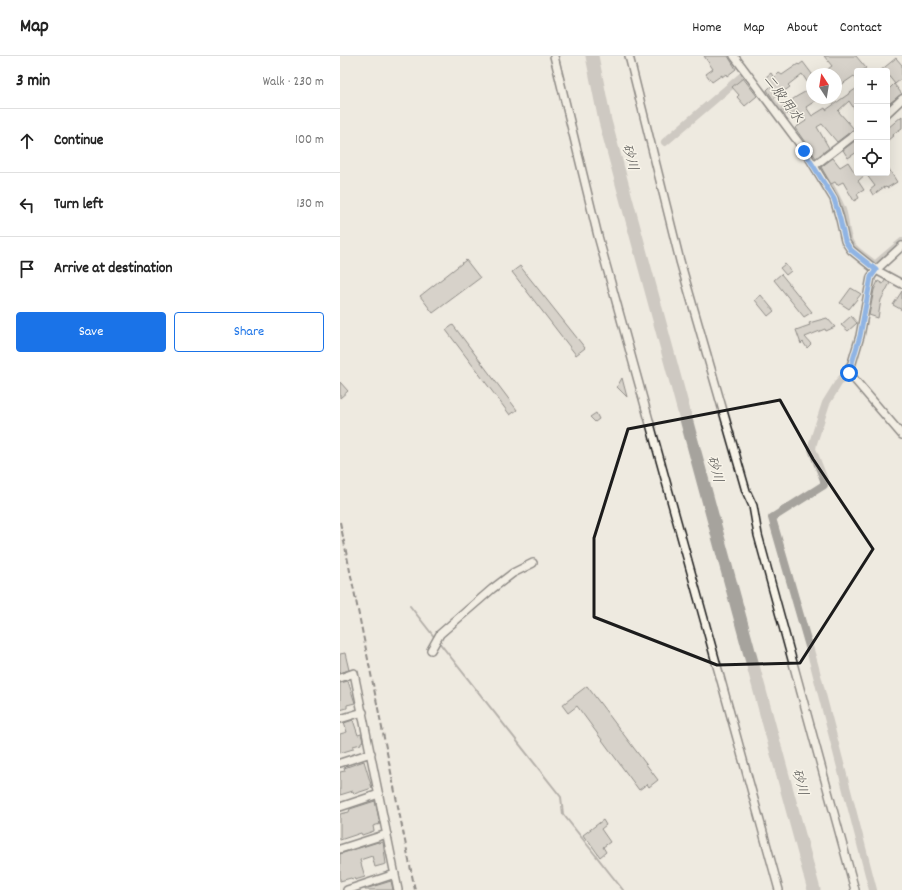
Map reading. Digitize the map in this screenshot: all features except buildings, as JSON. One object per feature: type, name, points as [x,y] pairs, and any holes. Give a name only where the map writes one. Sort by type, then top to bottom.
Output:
[{"type":"street","points":[[554,56],[598,236],[779,890]]},
{"type":"street","points":[[629,56],[680,260],[746,491],[753,506],[760,542],[855,890]]},
{"type":"street","points":[[734,56],[814,166],[834,199],[845,241],[851,250],[876,270],[902,284]]},
{"type":"street","points":[[890,110],[902,99]]},
{"type":"street","points":[[814,166],[854,135]]},
{"type":"street","points":[[902,246],[876,270],[871,277],[860,336],[849,373],[902,435]]},
{"type":"street","points":[[431,650],[440,634],[514,573],[533,563]]},
{"type":"street","points":[[340,678],[354,673],[398,890]]},
{"type":"street","points":[[340,719],[362,712]]},
{"type":"street","points":[[340,763],[371,753]]},
{"type":"street","points":[[340,807],[379,794]]},
{"type":"street","points":[[340,849],[387,834]]},
{"type":"street","points":[[347,890],[395,874]]},
{"type":"highlighted area","points":[[780,400],[813,459],[873,549],[800,663],[717,665],[594,617],[594,538],[628,429]]},
{"type":"waterway","name":"砂川","points":[[592,56],[605,121],[814,890]]},
{"type":"waterway","name":"二股用水","points":[[665,142],[741,77]]},
{"type":"waterway","name":"二股用水","points":[[766,94],[782,115]]},
{"type":"waterway","name":"二股用水","points":[[820,168],[840,204],[847,237],[856,251],[875,265],[902,242]]},
{"type":"waterway","points":[[849,365],[846,374],[839,382],[826,403],[813,443],[812,449],[824,480],[824,485],[772,518],[814,664],[873,890]]},
{"type":"waterway","points":[[410,606],[435,638]]},
{"type":"waterway","points":[[438,641],[561,797],[563,814],[623,890]]},
{"type":"railway","points":[[340,522],[415,890]]},
{"type":"route","points":[[804,151],[834,199],[845,241],[851,250],[876,270],[871,277],[860,336],[849,373]]}]
